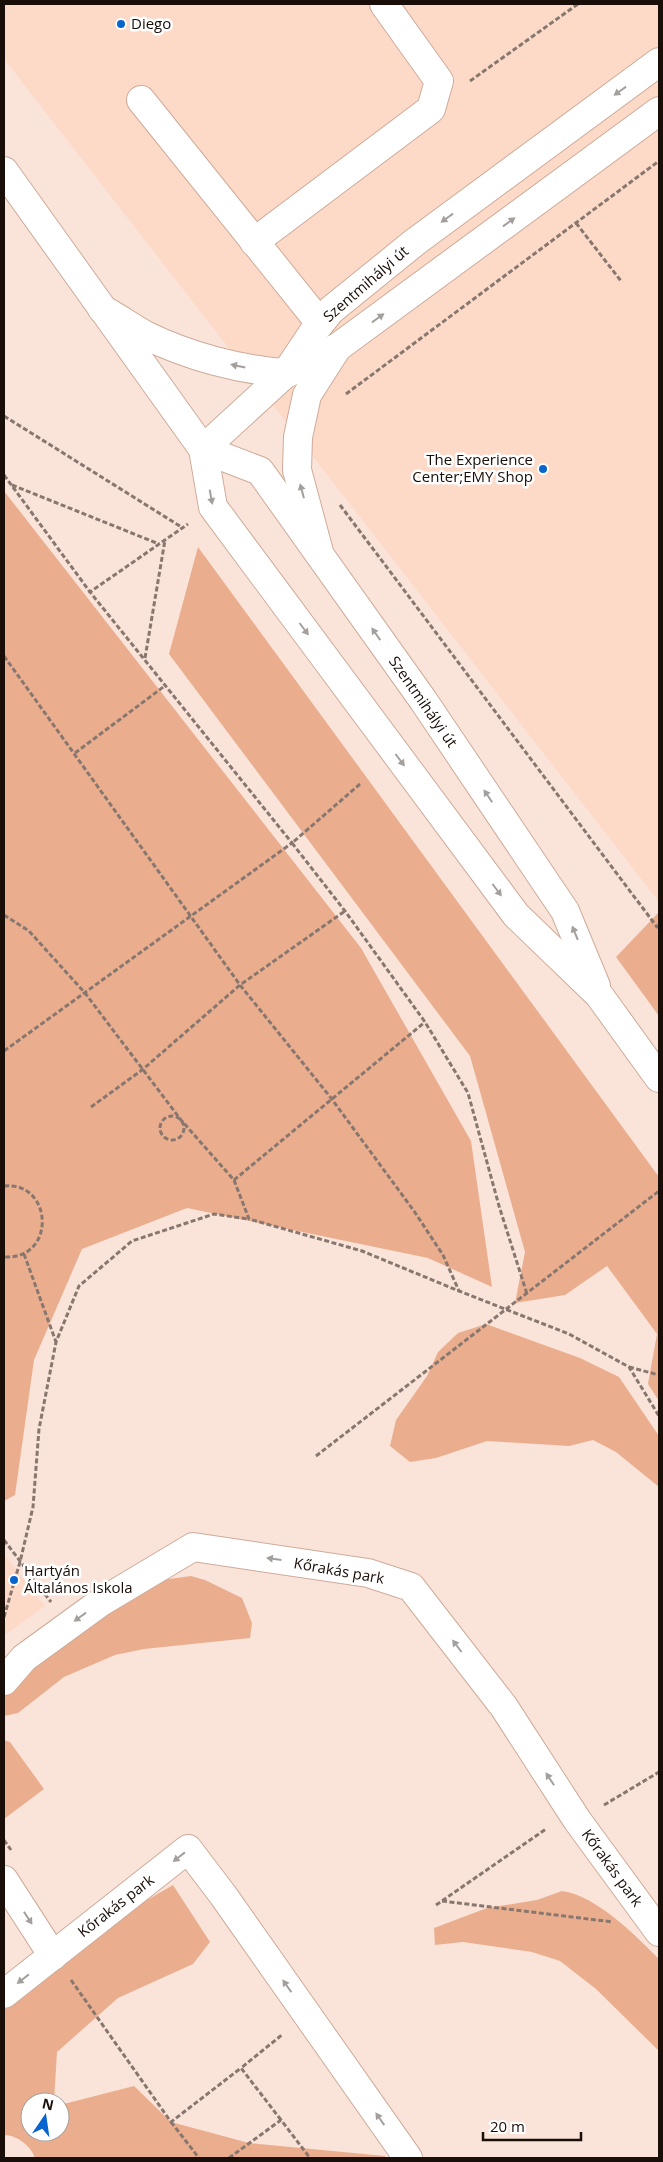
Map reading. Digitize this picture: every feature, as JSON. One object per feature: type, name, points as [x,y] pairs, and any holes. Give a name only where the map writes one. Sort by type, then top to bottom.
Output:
[{"type":"main road","points":[[254,242],[431,109],[440,81],[384,4]]},
{"type":"main road","name":"Szentmihályi út","points":[[286,374],[331,310],[415,242],[659,62]]},
{"type":"main road","points":[[141,100],[320,324]]},
{"type":"main road","name":"Szentmihályi út","points":[[286,374],[338,347],[659,112]]},
{"type":"main road","name":"Szentmihályi út","points":[[4,171],[203,449],[213,507],[516,915],[600,995],[659,1078]]},
{"type":"main road","points":[[102,309],[145,335],[185,352],[268,372],[286,374]]},
{"type":"main road","points":[[320,555],[297,470],[298,437],[307,395],[338,347]]},
{"type":"main road","points":[[203,449],[286,374]]},
{"type":"main road","name":"Szentmihályi út","points":[[203,449],[260,471],[423,700],[565,911],[600,995]]},
{"type":"main road","name":"Kőrakás park","points":[[4,1681],[24,1658],[101,1602],[193,1548],[368,1573],[411,1587],[504,1707],[574,1816],[657,1929]]},
{"type":"main road","name":"Kőrakás park","points":[[4,1994],[188,1849],[223,1895],[408,2158]]},
{"type":"main road","points":[[4,1880],[53,1956]]},
{"type":"path","points":[[470,82],[578,4]]},
{"type":"path","points":[[342,397],[659,161]]},
{"type":"path","points":[[576,224],[621,281]]},
{"type":"path","points":[[4,416],[183,528]]},
{"type":"path","points":[[4,476],[90,592],[345,911],[425,1022],[468,1093],[499,1206],[527,1294]]},
{"type":"path","points":[[12,485],[160,544]]},
{"type":"path","points":[[340,504],[657,927],[659,926]]},
{"type":"path","points":[[90,592],[213,507]]},
{"type":"path","points":[[145,659],[165,540]]},
{"type":"path","points":[[4,656],[240,985],[331,1098],[414,1211],[443,1255],[459,1291]]},
{"type":"path","points":[[4,663],[9,662]]},
{"type":"path","points":[[75,753],[166,685]]},
{"type":"path","points":[[4,1051],[292,843],[360,784]]},
{"type":"path","points":[[91,1107],[142,1070],[240,985],[345,911]]},
{"type":"path","points":[[4,915],[29,931],[85,993],[181,1120],[234,1180],[249,1220]]},
{"type":"path","points":[[234,1180],[425,1022]]},
{"type":"path","points":[[172,1116],[181,1120],[184,1128],[178,1138],[171,1139],[164,1136],[160,1125],[165,1118],[172,1116]]},
{"type":"path","points":[[4,1186],[20,1188],[30,1194],[38,1202],[43,1225],[40,1236],[34,1246],[24,1254],[12,1258],[4,1257]]},
{"type":"path","points":[[316,1456],[659,1191]]},
{"type":"path","points":[[4,1617],[33,1507],[40,1429],[56,1342],[79,1286],[132,1241],[214,1214],[249,1220],[362,1251],[569,1334],[629,1367],[659,1375]]},
{"type":"path","points":[[24,1254],[56,1342]]},
{"type":"path","points":[[629,1367],[659,1416]]},
{"type":"path","points":[[4,1540],[52,1603]]},
{"type":"path","points":[[436,1905],[574,1816],[645,1782],[659,1772]]},
{"type":"path","points":[[442,1901],[657,1929]]},
{"type":"path","points":[[53,1956],[171,2122],[199,2158]]},
{"type":"path","points":[[171,2122],[307,2014]]},
{"type":"path","points":[[241,2068],[310,2158]]},
{"type":"path","points":[[229,2158],[281,2120]]},
{"type":"shaded area","points":[[4,4],[659,4],[659,902],[4,59]]},
{"type":"shaded area","points":[[4,491],[361,948],[471,1141],[492,1287],[428,1258],[187,1208],[82,1249],[34,1360],[15,1495],[4,1501]]},
{"type":"shaded area","points":[[198,547],[659,1177],[659,1401],[648,1384],[657,1334],[607,1266],[565,1295],[515,1303],[525,1252],[470,1056],[169,654]]},
{"type":"shaded area","points":[[659,912],[659,1016],[616,957]]},
{"type":"shaded area","points":[[486,1324],[580,1358],[619,1377],[659,1436],[659,1487],[616,1452],[593,1440],[569,1446],[487,1441],[436,1458],[410,1462],[390,1446],[396,1420],[427,1376],[438,1352],[458,1333]]},
{"type":"shaded area","name":"Hartyán Általános Iskola","points":[[4,1554],[45,1606],[4,1636]]},
{"type":"shaded area","points":[[191,1576],[205,1580],[242,1598],[252,1623],[250,1638],[144,1649],[115,1655],[64,1677],[18,1713],[4,1716],[4,1672],[162,1580]]},
{"type":"shaded area","points":[[4,1740],[10,1742],[44,1789],[4,1819]]},
{"type":"shaded area","points":[[173,1885],[210,1942],[193,1964],[118,1998],[57,2052],[55,2092],[20,2092],[20,2140],[9,2135],[4,2135],[4,2010],[118,1917]]},
{"type":"shaded area","points":[[562,1891],[575,1894],[602,1908],[627,1928],[659,1959],[659,2051],[596,1989],[560,1961],[532,1952],[463,1942],[435,1945],[434,1928],[487,1908],[537,1900]]},
{"type":"shaded area","points":[[134,2086],[171,2122],[249,2143],[385,2156],[386,2158],[35,2158],[23,2142],[70,2142],[70,2102]]},
{"type":"place","name":"Diego","points":[[121,24]]},
{"type":"place","name":"The Experience Center;EMY Shop","points":[[543,469]]},
{"type":"place","name":"Hartyán Általános Iskola","points":[[14,1580]]}]
